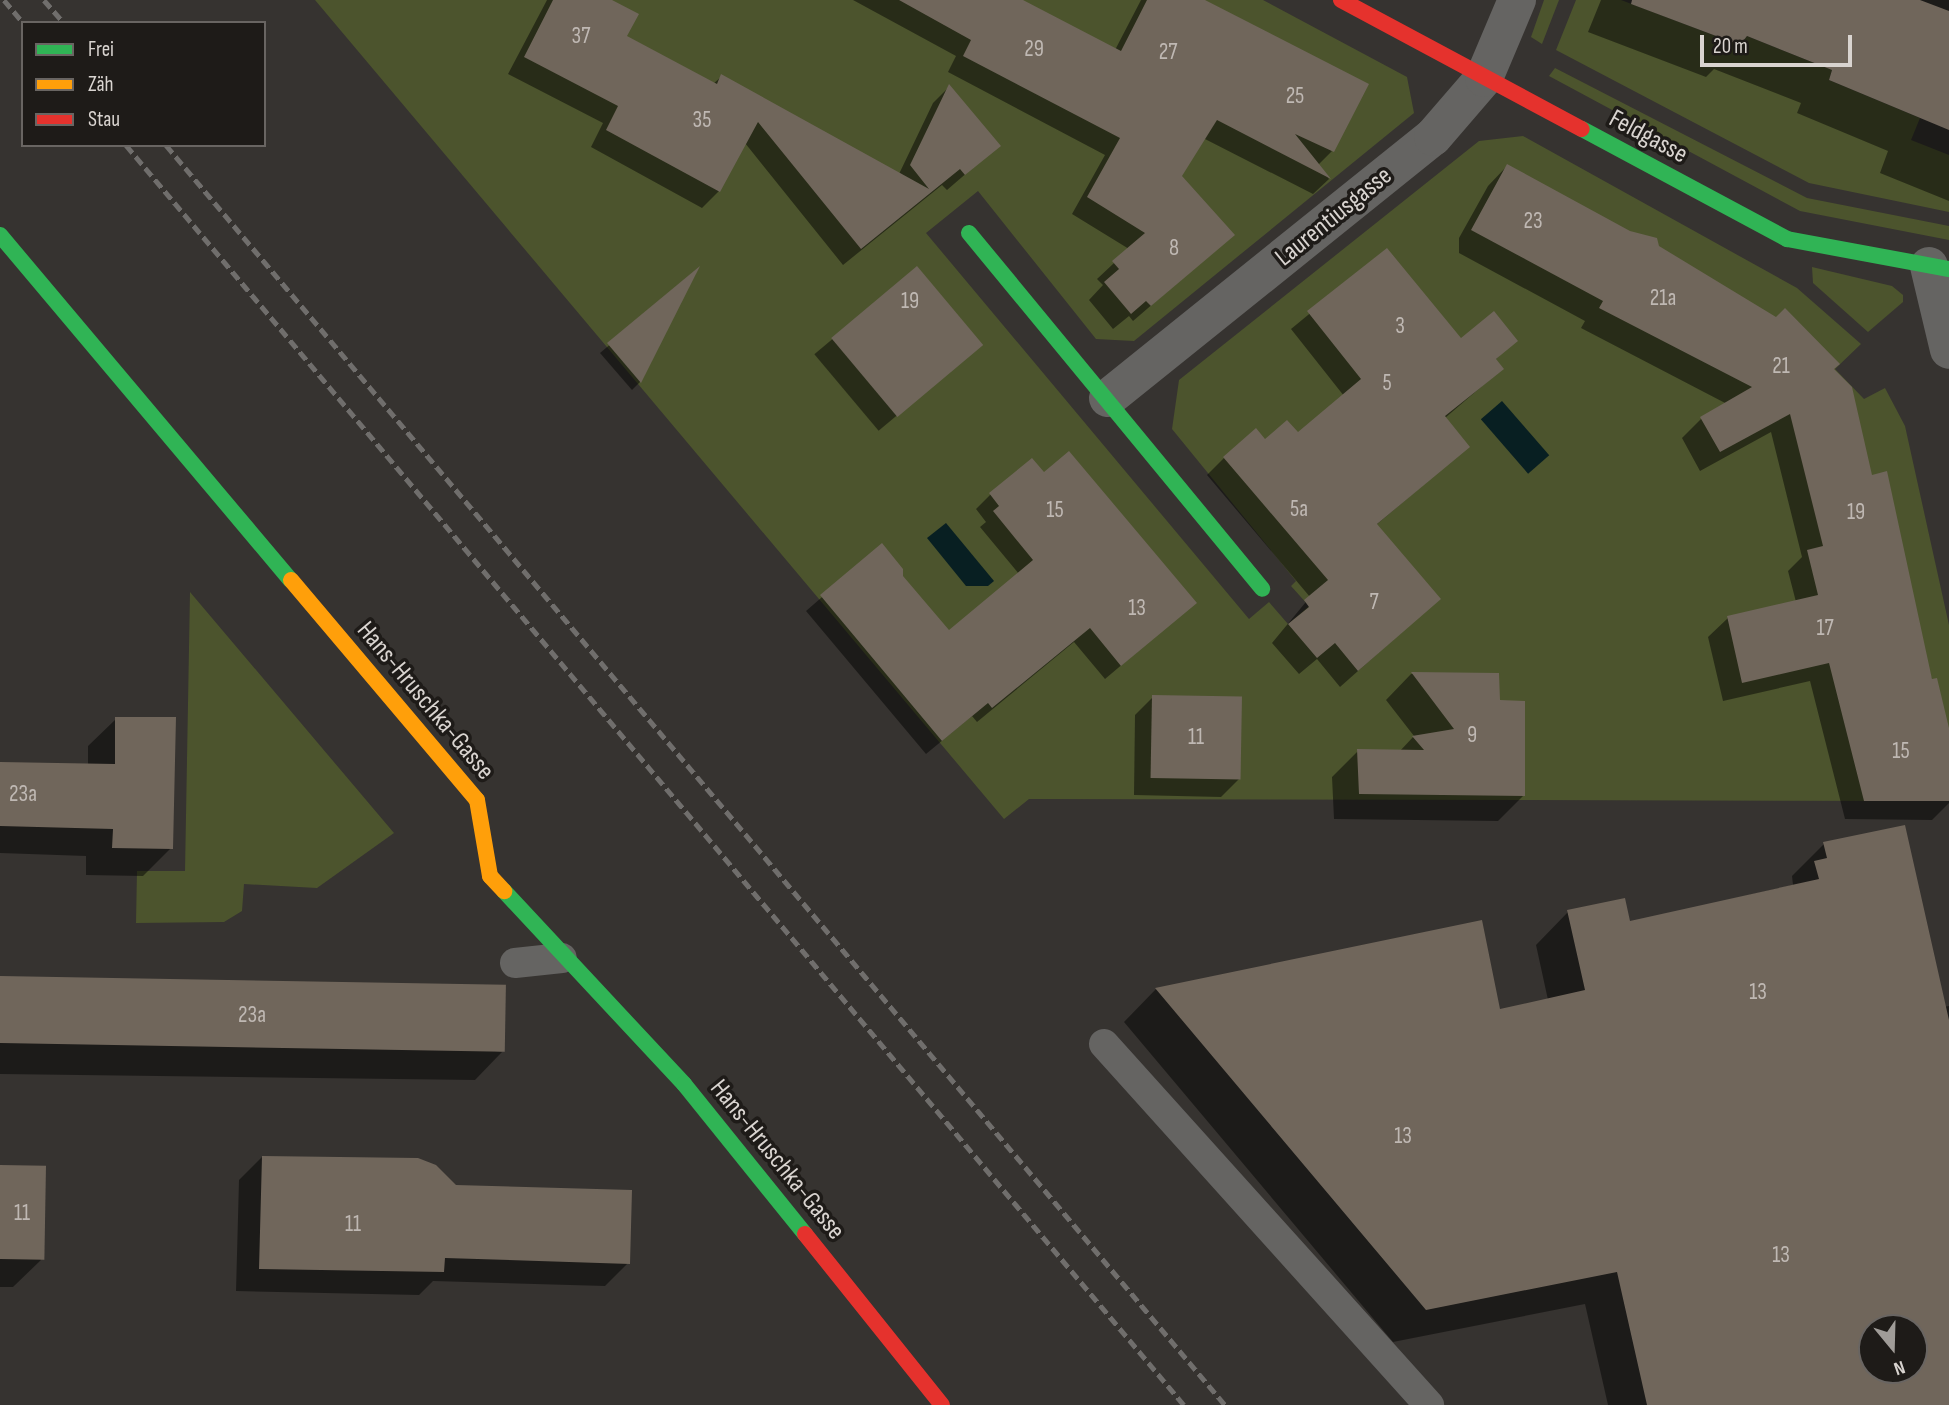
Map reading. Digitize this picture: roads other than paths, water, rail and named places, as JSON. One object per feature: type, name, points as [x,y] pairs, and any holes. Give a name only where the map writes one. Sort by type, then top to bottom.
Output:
[{"type":"street","name":"Feldgasse","points":[[1341,0],[1787,239],[1939,267]]},
{"type":"street","name":"Laurentiusgasse","points":[[1108,398],[1433,137],[1484,78],[1517,0]]},
{"type":"street","points":[[968,233],[1108,398],[1262,589]]},
{"type":"street","name":"Hans-Hruschka-Gasse","points":[[0,234],[477,800],[489,876],[562,958],[684,1084],[942,1405]]},
{"type":"street","points":[[1939,267],[1949,350]]},
{"type":"lane","points":[[515,963],[562,958]]},
{"type":"lane","points":[[1104,1044],[1429,1405]]},
{"type":"water","points":[[1502,401],[1549,455],[1528,474],[1481,419]]},
{"type":"water","points":[[946,523],[994,581],[988,586],[966,586],[927,538]]},
{"type":"railway","points":[[4,0],[21,21]]},
{"type":"railway","points":[[44,0],[62,21]]},
{"type":"railway","points":[[128,147],[1184,1405]]},
{"type":"railway","points":[[168,147],[1225,1405]]}]
